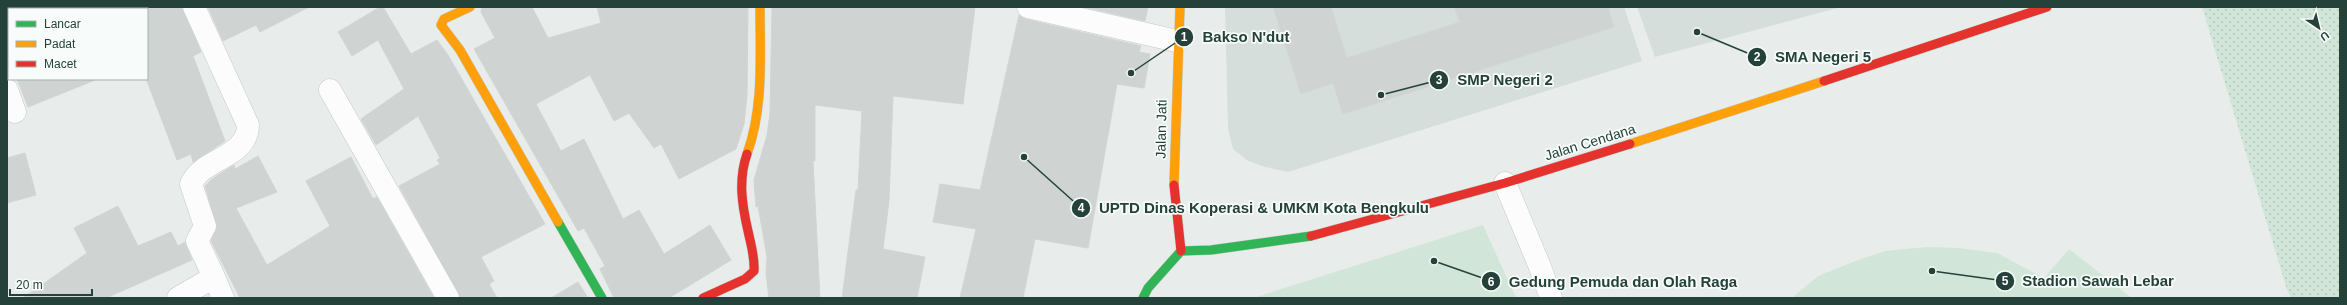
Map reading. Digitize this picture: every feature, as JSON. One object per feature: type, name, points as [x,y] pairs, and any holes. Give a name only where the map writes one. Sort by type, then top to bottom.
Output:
[{"type":"main road","points":[[470,7],[444,19],[441,25],[460,50],[602,298]]},
{"type":"main road","points":[[703,298],[745,279],[754,271],[755,260],[742,197],[742,179],[744,166],[755,132],[760,101],[760,7]]},
{"type":"main road","name":"Jalan Jati","points":[[1180,7],[1177,41],[1174,189],[1181,251]]},
{"type":"main road","name":"Jalan Cendana","points":[[1181,251],[1211,250],[1300,239],[1505,183],[1733,111],[2047,7]]},
{"type":"main road","points":[[1143,298],[1148,288],[1181,251]]},
{"type":"street","points":[[194,7],[247,123],[248,131],[242,144],[199,173],[191,184],[205,226],[197,241],[224,298]]},
{"type":"street","points":[[1028,7],[1177,41]]},
{"type":"street","points":[[7,90],[15,112]]},
{"type":"street","points":[[330,90],[448,298]]},
{"type":"street","points":[[1505,183],[1540,267],[1551,298]]},
{"type":"street","points":[[178,298],[214,277]]},
{"type":"shaded area","points":[[1225,7],[1624,7],[1642,61],[1288,172],[1265,167],[1248,161],[1233,149],[1228,129]]},
{"type":"shaded area","points":[[1637,7],[1841,7],[1655,57]]},
{"type":"green space","points":[[2202,7],[2340,7],[2340,298],[2291,298],[2287,290]]},
{"type":"green space","points":[[1483,225],[1516,298],[1253,298]]},
{"type":"green space","points":[[1926,247],[1959,248],[1997,253],[2044,278],[2069,249],[2132,298],[1792,298],[1818,276],[1858,260],[1885,251]]},
{"type":"building","points":[[182,7],[201,52],[193,56],[225,141],[193,162],[191,154],[177,160],[147,81],[147,8]]},
{"type":"building","points":[[208,7],[309,7],[260,32],[256,25],[223,41]]},
{"type":"building","points":[[380,7],[383,7],[411,54],[437,40],[448,55],[545,224],[481,257],[494,281],[489,284],[497,298],[460,298],[399,186],[440,164],[437,160],[440,158],[418,116],[376,145],[361,119],[404,89],[378,40],[352,56],[338,32]]},
{"type":"building","points":[[482,7],[532,7],[548,38],[601,23],[597,7],[748,7],[747,96],[744,124],[736,149],[679,179],[661,144],[654,148],[629,113],[614,121],[590,75],[536,104],[561,151],[584,139],[623,219],[639,210],[664,254],[710,225],[731,260],[669,298],[614,298],[600,269],[605,266],[584,228],[578,231],[474,49],[495,38],[481,12]]},
{"type":"building","points":[[772,7],[975,7],[963,104],[893,96],[889,201],[883,249],[925,257],[917,298],[842,298],[856,190],[858,190],[862,111],[815,105],[815,161],[813,161],[820,298],[769,298],[766,273],[767,257],[758,206],[756,207],[754,180],[767,135],[770,113]]},
{"type":"building","points":[[1084,7],[1148,7],[1145,21]]},
{"type":"building","points":[[1273,7],[1331,7],[1347,58],[1460,22],[1454,7],[1608,7],[1614,27],[1343,114],[1333,83],[1301,94]]},
{"type":"building","points":[[1019,15],[1025,19],[1141,46],[1139,52],[1150,54],[1144,88],[1117,84],[1088,248],[1035,239],[1023,298],[960,298],[976,229],[933,222],[940,184],[980,190]]},
{"type":"building","points":[[17,80],[95,80],[28,107]]},
{"type":"building","points":[[25,153],[36,195],[7,203],[7,158]]},
{"type":"building","points":[[258,156],[277,192],[236,208],[267,265],[330,226],[306,181],[351,157],[373,199],[377,197],[434,298],[240,298],[211,241],[217,227],[205,186],[212,179],[234,165],[235,169]]},
{"type":"building","points":[[118,206],[138,246],[171,232],[178,246],[185,242],[192,260],[106,298],[23,298],[87,253],[74,228]]},
{"type":"building","points":[[578,282],[588,298],[551,298]]},
{"type":"traffic: fast","points":[[558,222],[602,298]]},
{"type":"traffic: fast","points":[[1143,298],[1148,288],[1181,251],[1211,250],[1311,236]]},
{"type":"traffic: slow","points":[[470,7],[444,19],[441,25],[460,50],[558,222]]},
{"type":"traffic: slow","points":[[747,154],[759,100],[760,7]]},
{"type":"traffic: slow","points":[[1174,185],[1180,7]]},
{"type":"traffic: slow","points":[[1630,144],[1824,81]]},
{"type":"traffic: jam","points":[[1824,81],[2047,7]]},
{"type":"traffic: jam","points":[[1311,236],[1505,183],[1630,144]]},
{"type":"traffic: jam","points":[[703,298],[745,279],[754,271],[753,256],[744,212],[742,192],[744,164],[747,154]]},
{"type":"traffic: jam","points":[[1174,185],[1181,251]]},
{"type":"place","name":"SMA Negeri 5","points":[[1697,32]]},
{"type":"place","name":"Bakso N'dut","points":[[1131,73]]},
{"type":"place","name":"SMP Negeri 2","points":[[1381,95]]},
{"type":"place","name":"UPTD Dinas Koperasi & UMKM Kota Bengkulu","points":[[1024,157]]},
{"type":"place","name":"Gedung Pemuda dan Olah Raga","points":[[1434,261]]},
{"type":"place","name":"Stadion Sawah Lebar","points":[[1932,271]]}]
